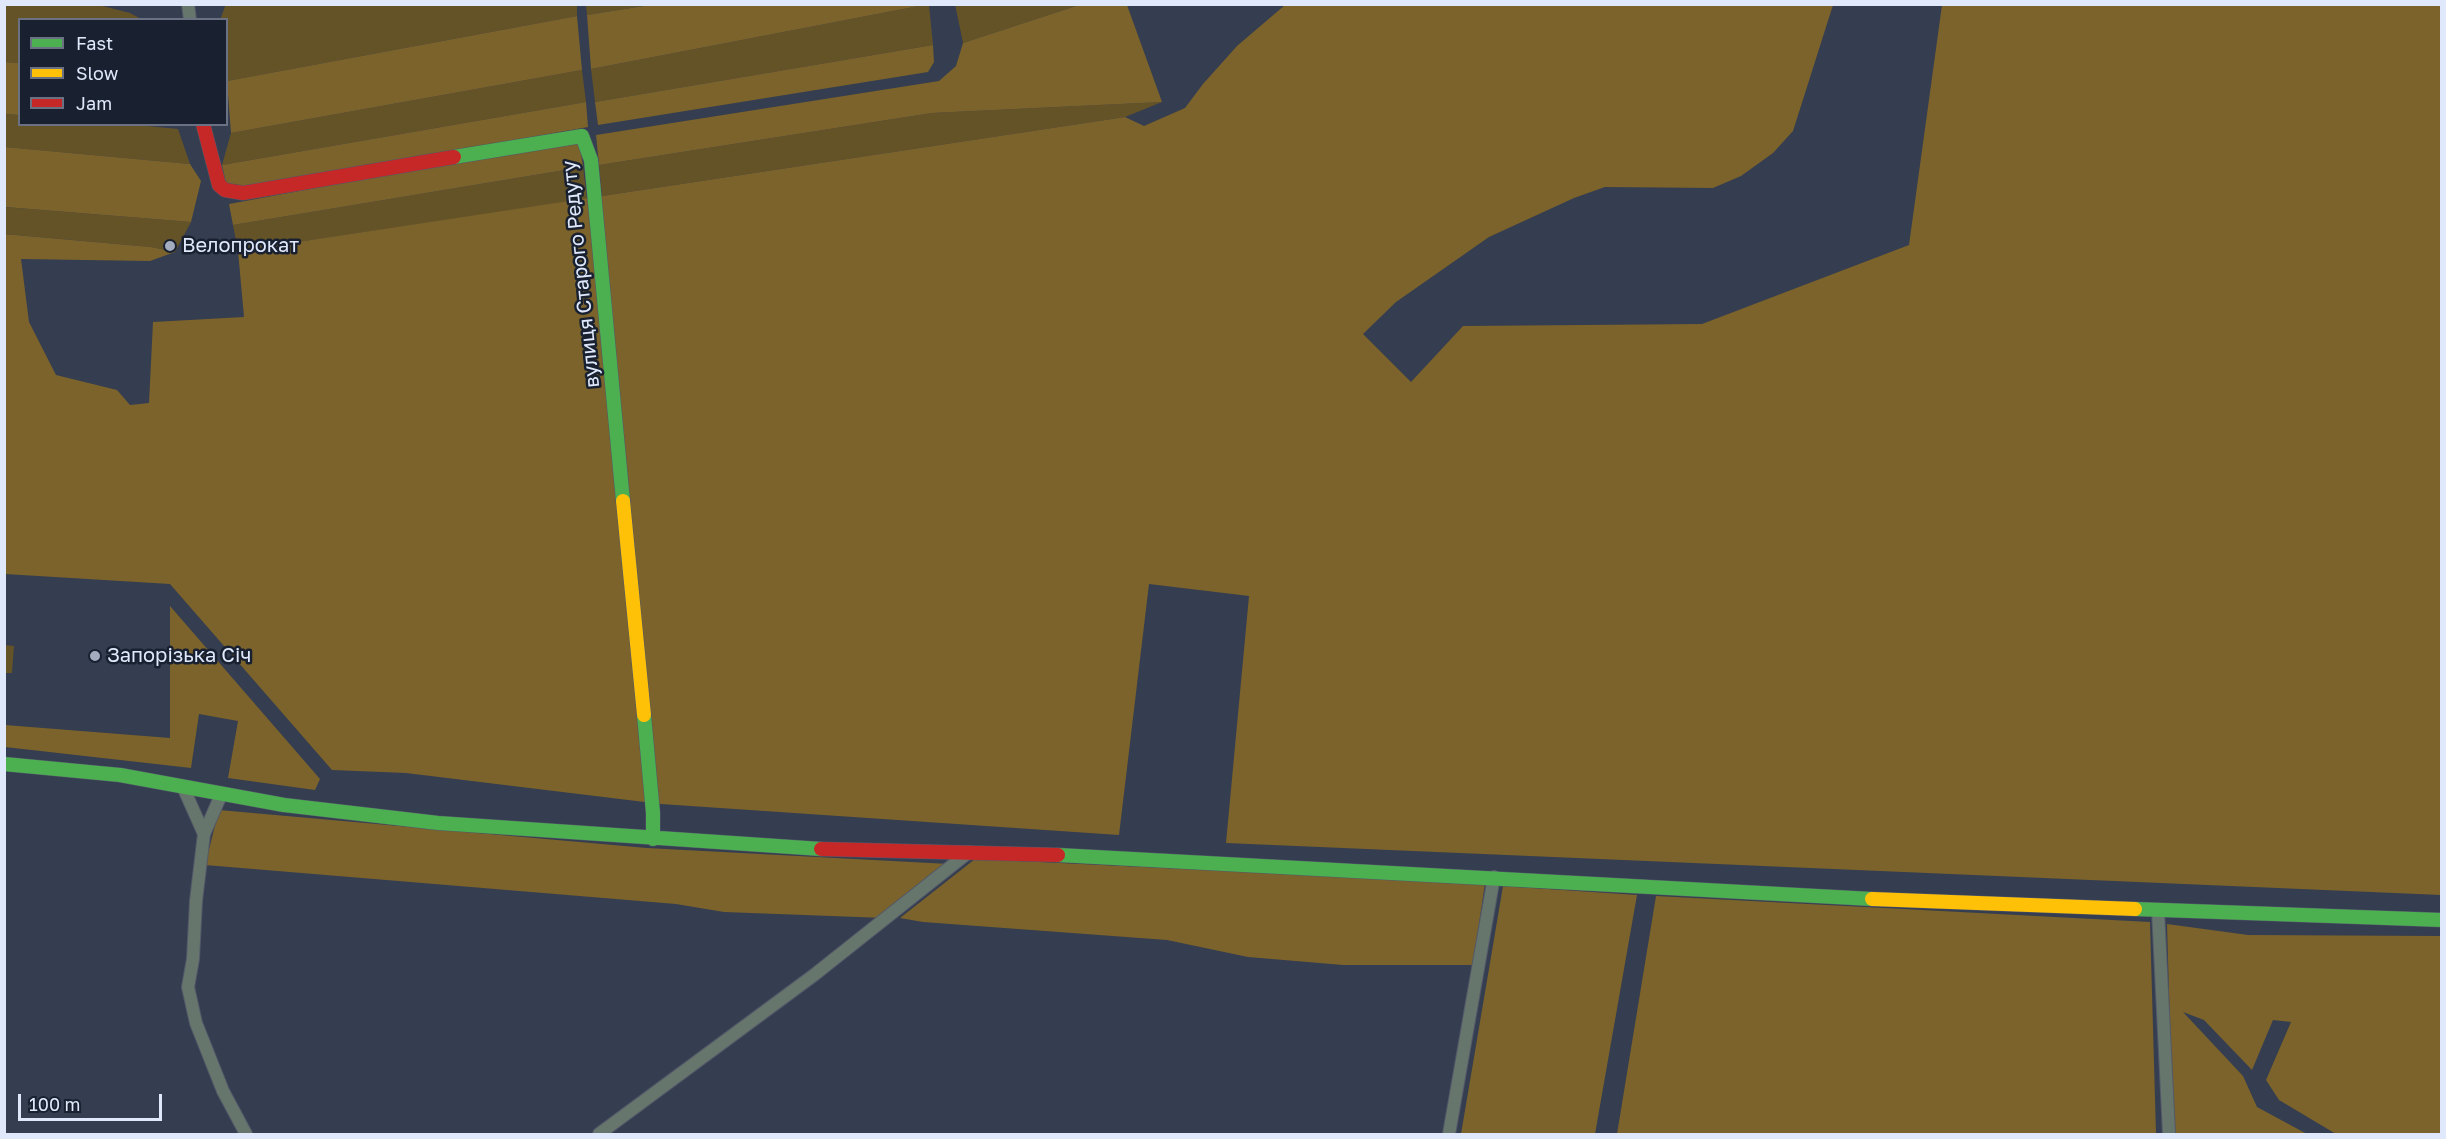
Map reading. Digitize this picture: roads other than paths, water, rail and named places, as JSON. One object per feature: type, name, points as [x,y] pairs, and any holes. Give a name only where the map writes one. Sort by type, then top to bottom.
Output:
[{"type":"main road","name":"вулиця Старого Редуту","points":[[204,126],[219,185],[225,190],[243,194],[582,136],[591,160],[652,802],[653,839]]},
{"type":"main road","points":[[4,764],[120,775],[221,795],[438,823],[653,839],[828,849],[1121,857],[1671,889],[2442,920]]},
{"type":"street","points":[[183,787],[204,834]]},
{"type":"street","points":[[221,795],[204,834],[196,900],[193,959],[188,987],[196,1023],[223,1090],[246,1134]]},
{"type":"street","points":[[599,1134],[823,968],[969,852]]},
{"type":"street","points":[[1449,1134],[1494,877]]},
{"type":"street","points":[[2158,910],[2169,1134]]},
{"type":"place","name":"Велопрокат","points":[[170,246]]},
{"type":"place","name":"Запорізька Січ","points":[[95,656]]}]
